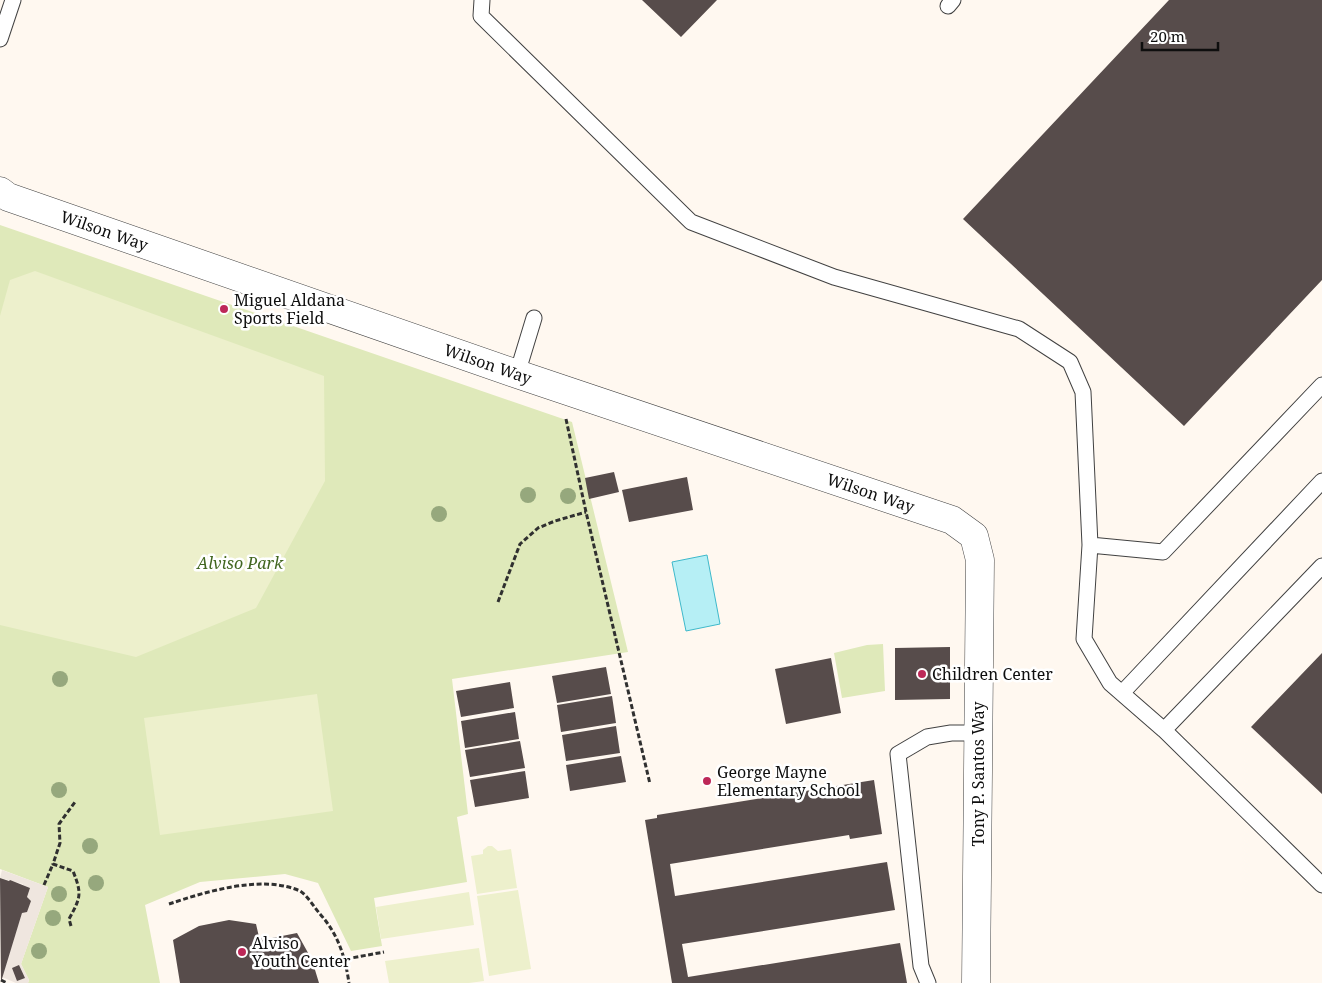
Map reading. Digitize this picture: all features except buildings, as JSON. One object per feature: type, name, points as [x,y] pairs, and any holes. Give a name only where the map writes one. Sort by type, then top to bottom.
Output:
[{"type":"street","name":"Wilson Way","points":[[0,191],[8,196],[517,374],[952,520],[974,536]]},
{"type":"street","name":"Tony P. Santos Way","points":[[974,536],[980,560],[976,983]]},
{"type":"lane","points":[[0,39],[13,0]]},
{"type":"lane","points":[[482,0],[481,16],[691,222],[834,278],[1019,329],[1070,362],[1083,392],[1090,545],[1084,639],[1110,683],[1164,730],[1322,885]]},
{"type":"lane","points":[[517,374],[534,318]]},
{"type":"lane","points":[[1090,545],[1163,552],[1322,385]]},
{"type":"lane","points":[[1122,693],[1322,481]]},
{"type":"lane","points":[[1164,730],[1322,566]]},
{"type":"lane","points":[[928,983],[921,966],[898,754],[927,737],[951,733],[978,733]]},
{"type":"path","points":[[565,414],[650,784]]},
{"type":"path","points":[[498,602],[520,544],[538,528],[586,512]]},
{"type":"path","points":[[44,885],[60,843],[58,824],[75,802]]},
{"type":"path","points":[[53,864],[73,871],[80,889],[77,904],[69,919],[71,926]]},
{"type":"path","points":[[169,904],[202,894],[242,886],[276,885],[301,892],[330,926],[346,959],[350,983]]},
{"type":"path","points":[[346,959],[384,952]]},
{"type":"path","points":[[1,980],[7,983]]},
{"type":"green space","name":"Alviso Park","points":[[0,225],[572,422],[628,652],[452,679],[468,814],[457,817],[467,882],[374,898],[382,946],[351,951],[318,883],[285,874],[200,882],[145,905],[160,983],[28,983],[29,980],[21,964],[48,887],[0,869]]},
{"type":"green space","points":[[35,271],[324,376],[325,481],[256,608],[136,657],[0,625],[0,316],[10,280]]},
{"type":"green space","points":[[883,644],[885,691],[842,698],[834,653],[867,645]]},
{"type":"green space","points":[[317,694],[333,811],[160,835],[144,718]]},
{"type":"green space","points":[[488,846],[492,846],[498,851],[511,849],[517,888],[477,894],[471,856],[483,854],[483,850]]},
{"type":"green space","points":[[518,890],[531,969],[489,976],[477,896]]},
{"type":"green space","points":[[469,892],[474,925],[381,939],[376,907]]},
{"type":"green space","points":[[479,948],[484,981],[469,983],[389,983],[385,961]]},
{"type":"shaded area","points":[[2,870],[48,887],[21,964],[29,980],[28,983],[16,983],[2,977],[22,913],[31,901],[27,897],[30,888],[23,884],[0,878]]},
{"type":"water","points":[[707,555],[720,624],[686,631],[672,562]]},
{"type":"place","name":"Miguel Aldana Sports Field","points":[[224,309]]},
{"type":"place","name":"Children Center","points":[[922,674]]},
{"type":"place","name":"George Mayne Elementary School","points":[[707,781]]},
{"type":"place","name":"Alviso Youth Center","points":[[242,952]]}]
